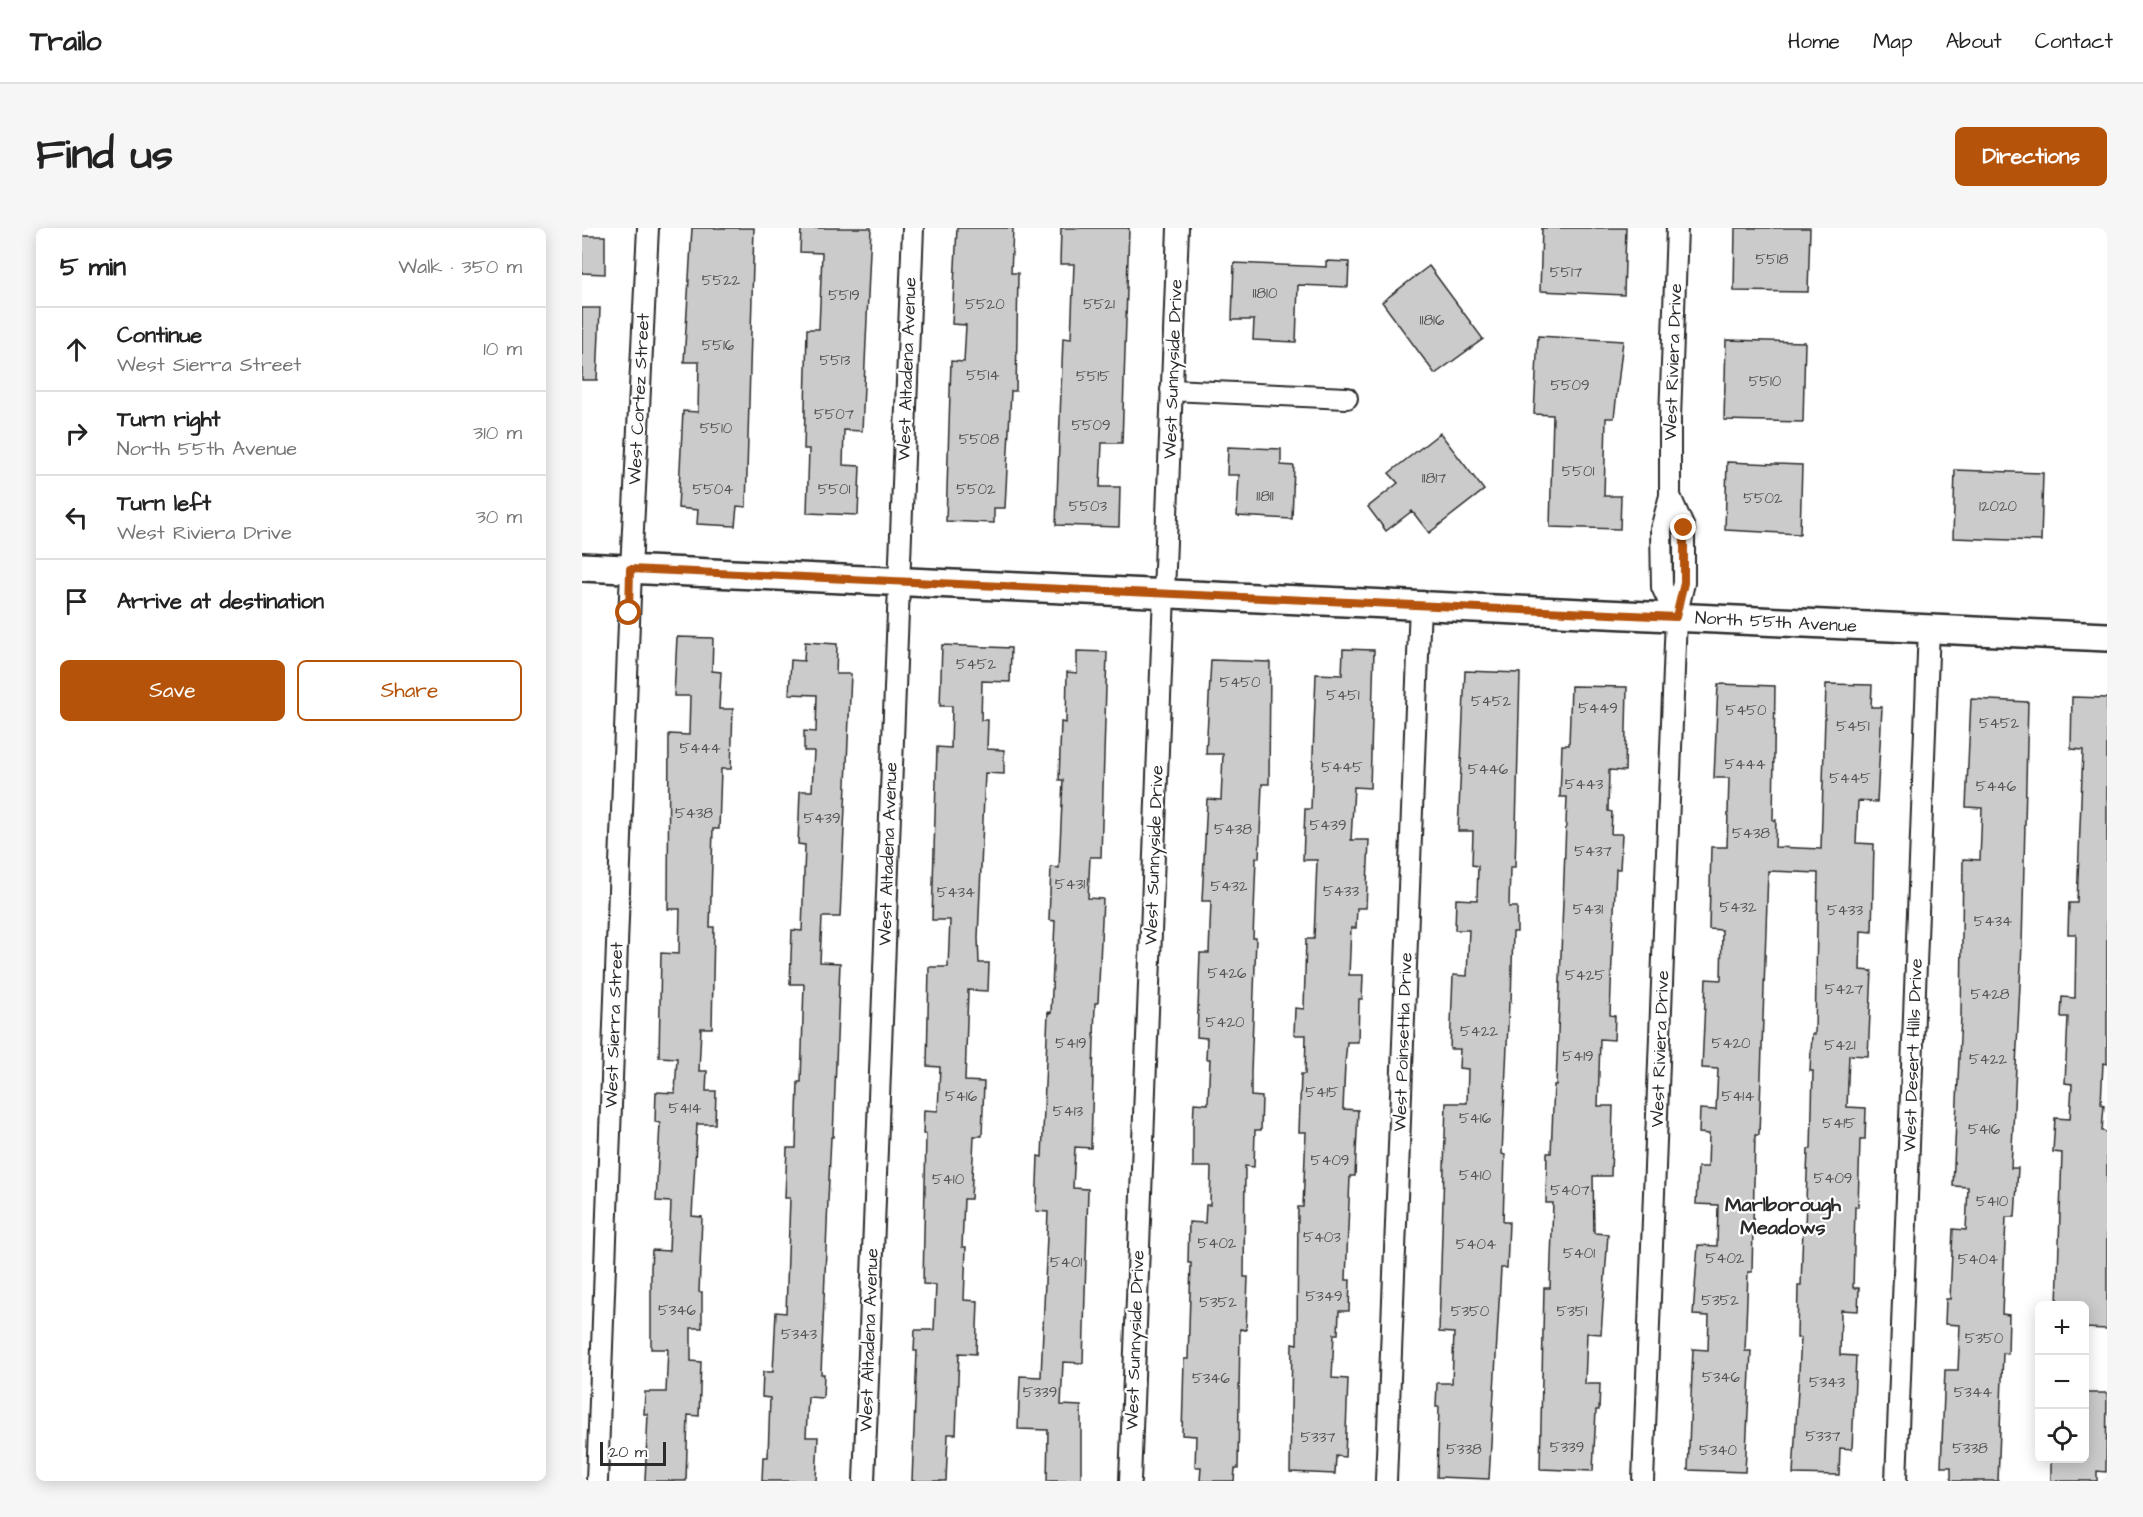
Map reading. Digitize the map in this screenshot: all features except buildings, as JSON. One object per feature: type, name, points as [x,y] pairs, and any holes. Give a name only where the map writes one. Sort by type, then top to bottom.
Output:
[{"type":"street","name":"West Cortez Street","points":[[630,569],[648,228]]},
{"type":"street","name":"West Altadena Avenue","points":[[864,1481],[913,228]]},
{"type":"street","name":"West Sunnyside Drive","points":[[1130,1481],[1178,228]]},
{"type":"street","name":"West Riviera Drive","points":[[1643,1481],[1676,617],[1662,587],[1661,529],[1670,496],[1670,418],[1677,228]]},
{"type":"street","points":[[1172,390],[1347,398]]},
{"type":"street","name":"North 55th Avenue","points":[[582,567],[2107,637]]},
{"type":"street","name":"West Sierra Street","points":[[597,1481],[630,569]]},
{"type":"street","name":"West Poinsettia Drive","points":[[1386,1481],[1420,604]]},
{"type":"street","name":"West Desert Hills Drive","points":[[1896,1481],[1929,628]]},
{"type":"district","name":"Marlborough Meadows","points":[[1783,1216]]},
{"type":"route","points":[[629,613],[630,569],[1676,617],[1684,583],[1684,528]]}]
